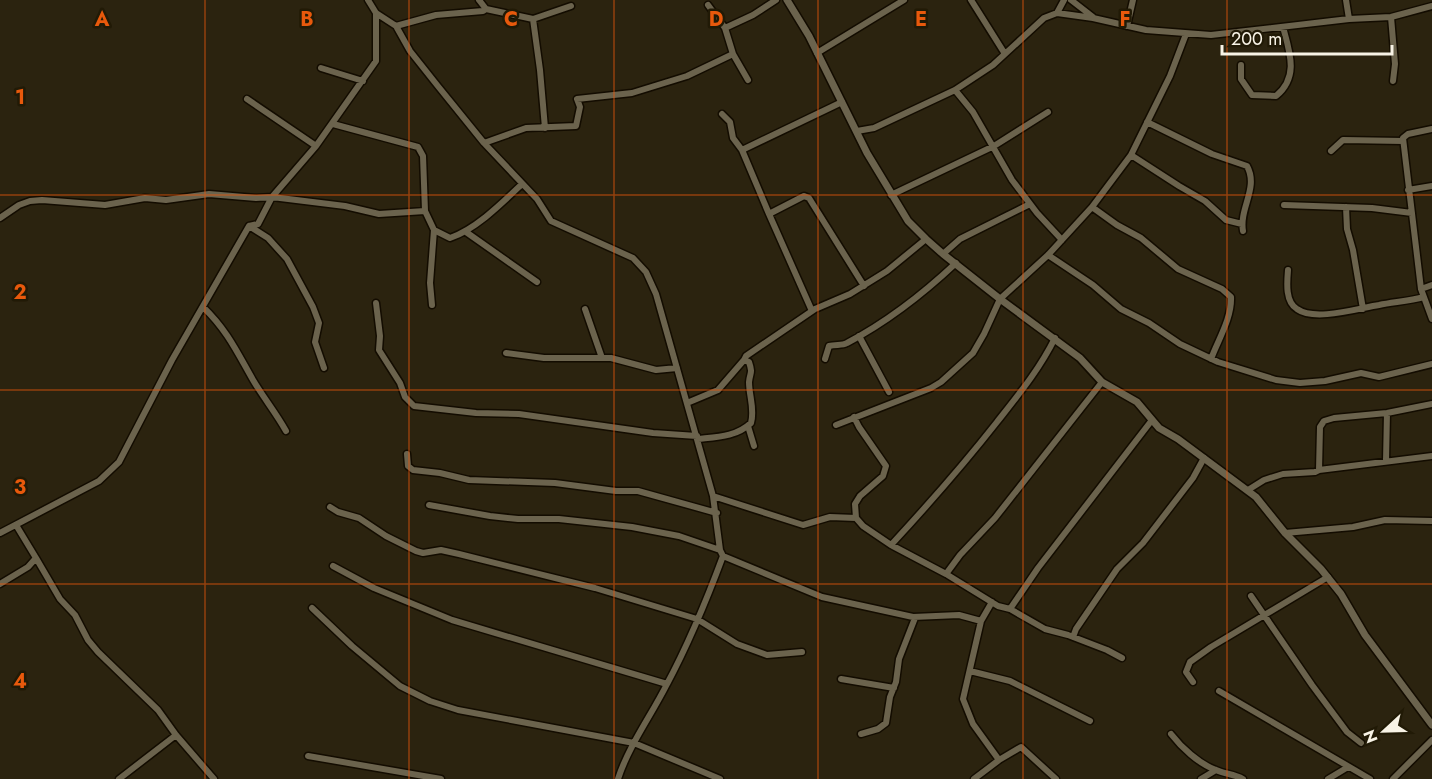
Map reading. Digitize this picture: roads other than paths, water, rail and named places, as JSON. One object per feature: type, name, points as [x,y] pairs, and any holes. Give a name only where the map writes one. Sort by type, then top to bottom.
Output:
[{"type":"street","points":[[368,0],[376,13],[396,26],[411,51],[484,143],[537,199],[551,221],[633,258],[646,272],[664,320],[714,496],[722,553],[698,619],[668,684],[625,758],[618,779]]},
{"type":"street","points":[[479,0],[486,9]]},
{"type":"street","points":[[725,28],[753,15],[776,0]]},
{"type":"street","points":[[786,0],[817,53],[891,195],[908,221],[943,254],[1080,358],[1102,381],[1137,402],[1159,428],[1178,439],[1256,497],[1285,532],[1328,577],[1341,594],[1365,635],[1432,725]]},
{"type":"street","points":[[817,53],[904,0]]},
{"type":"street","points":[[970,0],[1005,54]]},
{"type":"street","points":[[1057,13],[1064,0]]},
{"type":"street","points":[[1071,0],[1093,18]]},
{"type":"street","points":[[1127,26],[1133,0]]},
{"type":"street","points":[[1346,0],[1349,19]]},
{"type":"street","points":[[857,131],[874,128],[894,120],[955,90],[993,65],[1044,18],[1057,13],[1186,34],[1231,34],[1349,19],[1391,17],[1430,7],[1426,0]]},
{"type":"street","points":[[708,5],[725,28],[733,54],[748,80]]},
{"type":"street","points":[[396,26],[427,17],[486,9],[533,19],[571,6]]},
{"type":"street","points":[[0,533],[99,481],[119,462],[172,360],[249,226],[258,224],[272,197],[333,124],[376,61],[376,13]]},
{"type":"street","points":[[1391,17],[1395,64],[1393,81]]},
{"type":"street","points":[[533,19],[545,128]]},
{"type":"street","points":[[1241,65],[1241,79],[1252,95],[1276,96],[1286,88],[1290,78],[1290,53],[1283,27]]},
{"type":"street","points":[[836,425],[917,395],[941,382],[966,360],[978,345],[1000,299],[1062,240],[1092,207],[1131,155],[1170,76],[1186,34]]},
{"type":"street","points":[[484,143],[526,128],[576,126],[580,107],[578,99],[632,93],[687,76],[733,54]]},
{"type":"street","points":[[321,68],[363,81]]},
{"type":"street","points":[[955,90],[973,112],[1012,180],[1062,240]]},
{"type":"street","points":[[247,99],[316,146]]},
{"type":"street","points":[[742,150],[842,102]]},
{"type":"street","points":[[891,195],[994,146],[1048,112]]},
{"type":"street","points":[[722,114],[730,122],[733,138],[742,150],[812,311]]},
{"type":"street","points":[[1131,155],[1205,201],[1226,220],[1242,227],[1252,188],[1246,166],[1212,154],[1148,122]]},
{"type":"street","points":[[333,124],[418,147],[423,156],[425,211],[434,230],[430,283],[432,305]]},
{"type":"street","points":[[1432,129],[1404,135],[1403,141],[1421,289],[1432,319]]},
{"type":"street","points":[[1331,151],[1343,140],[1403,141]]},
{"type":"street","points":[[434,230],[450,238],[466,232],[480,219],[494,211],[522,184]]},
{"type":"street","points":[[1408,190],[1432,186]]},
{"type":"street","points":[[0,218],[19,206],[42,200],[105,205],[145,198],[166,201],[208,194],[272,197],[345,206],[379,214],[425,211]]},
{"type":"street","points":[[769,214],[804,196],[809,198],[864,286]]},
{"type":"street","points":[[943,254],[960,239],[1030,204]]},
{"type":"street","points":[[1284,205],[1372,208],[1412,213]]},
{"type":"street","points":[[1092,207],[1117,225],[1141,238],[1178,269],[1222,289],[1231,297],[1232,304],[1211,358]]},
{"type":"street","points":[[1346,207],[1347,229],[1363,309]]},
{"type":"street","points":[[249,226],[268,238],[287,259],[313,307],[319,323],[315,342],[324,369]]},
{"type":"street","points":[[466,232],[537,282]]},
{"type":"street","points":[[687,403],[718,390],[754,349],[812,311],[864,286],[887,271],[926,239]]},
{"type":"street","points":[[1048,255],[1093,285],[1121,309],[1149,323],[1180,344],[1211,358],[1276,380],[1300,383],[1325,381],[1361,373],[1379,377],[1432,364]]},
{"type":"street","points":[[825,359],[830,346],[845,344],[859,336],[924,292],[956,263]]},
{"type":"street","points":[[1288,270],[1288,294],[1297,309],[1320,314],[1363,309],[1424,297]]},
{"type":"street","points":[[1421,289],[1432,285]]},
{"type":"street","points":[[376,303],[380,336],[379,350],[400,383],[405,397],[414,406],[476,413],[531,415],[644,432],[725,437],[748,426],[753,418],[749,382],[753,372],[749,362],[744,360]]},
{"type":"street","points":[[203,307],[216,319],[238,350],[254,381],[286,431]]},
{"type":"street","points":[[585,309],[602,358]]},
{"type":"street","points":[[859,336],[889,392]]},
{"type":"street","points":[[891,545],[984,439],[1041,365],[1055,338]]},
{"type":"street","points":[[506,353],[544,358],[619,359],[656,370],[677,368]]},
{"type":"street","points":[[946,574],[960,555],[995,518],[1102,381]]},
{"type":"street","points":[[1319,470],[1322,422],[1334,418],[1387,413],[1432,404]]},
{"type":"street","points":[[1386,461],[1387,413]]},
{"type":"street","points":[[854,417],[859,428],[886,466],[883,476],[860,496],[855,504],[856,518],[863,526],[891,545],[992,602],[1010,609],[1045,629],[1073,637],[1122,658]]},
{"type":"street","points":[[1010,609],[1038,568],[1152,420]]},
{"type":"street","points":[[748,426],[754,446]]},
{"type":"street","points":[[407,454],[408,466],[413,470],[440,472],[469,480],[555,483],[616,491],[638,491],[717,513]]},
{"type":"street","points":[[1248,490],[1264,480],[1282,474],[1315,472],[1432,456]]},
{"type":"street","points":[[1073,637],[1076,628],[1117,569],[1148,537],[1193,478],[1204,458]]},
{"type":"street","points":[[714,496],[803,525],[830,518],[856,518]]},
{"type":"street","points":[[429,504],[490,516],[559,519],[632,526],[679,536],[822,597],[915,618],[959,615],[981,621]]},
{"type":"street","points":[[330,507],[338,512],[359,518],[386,536],[416,551],[423,553],[441,550],[595,588],[698,619],[737,644],[767,655],[802,652]]},
{"type":"street","points":[[1285,532],[1353,527],[1385,520],[1432,521]]},
{"type":"street","points":[[16,525],[60,599],[75,615],[88,640],[158,710],[214,779]]},
{"type":"street","points":[[0,584],[28,567],[36,558]]},
{"type":"street","points":[[333,566],[374,588],[452,620],[668,684]]},
{"type":"street","points":[[1193,682],[1186,672],[1190,662],[1328,577]]},
{"type":"street","points":[[1251,596],[1347,732],[1361,743]]},
{"type":"street","points":[[992,602],[981,621],[963,699],[973,724],[999,760]]},
{"type":"street","points":[[312,608],[352,646],[400,686],[430,701],[458,710],[634,743],[720,779]]},
{"type":"street","points":[[861,734],[878,729],[886,723],[899,659],[915,618]]},
{"type":"street","points":[[970,670],[1010,681],[1090,721]]},
{"type":"street","points":[[840,679],[894,688]]},
{"type":"street","points":[[1219,691],[1370,779]]},
{"type":"street","points":[[1171,734],[1182,748],[1216,770],[1243,779]]},
{"type":"street","points":[[119,779],[176,735]]},
{"type":"street","points":[[1393,779],[1432,740]]},
{"type":"street","points":[[974,779],[1021,747],[1056,779]]},
{"type":"street","points":[[308,756],[441,779]]},
{"type":"street","points":[[1328,779],[1348,767]]},
{"type":"street","points":[[1202,779],[1216,770]]}]
